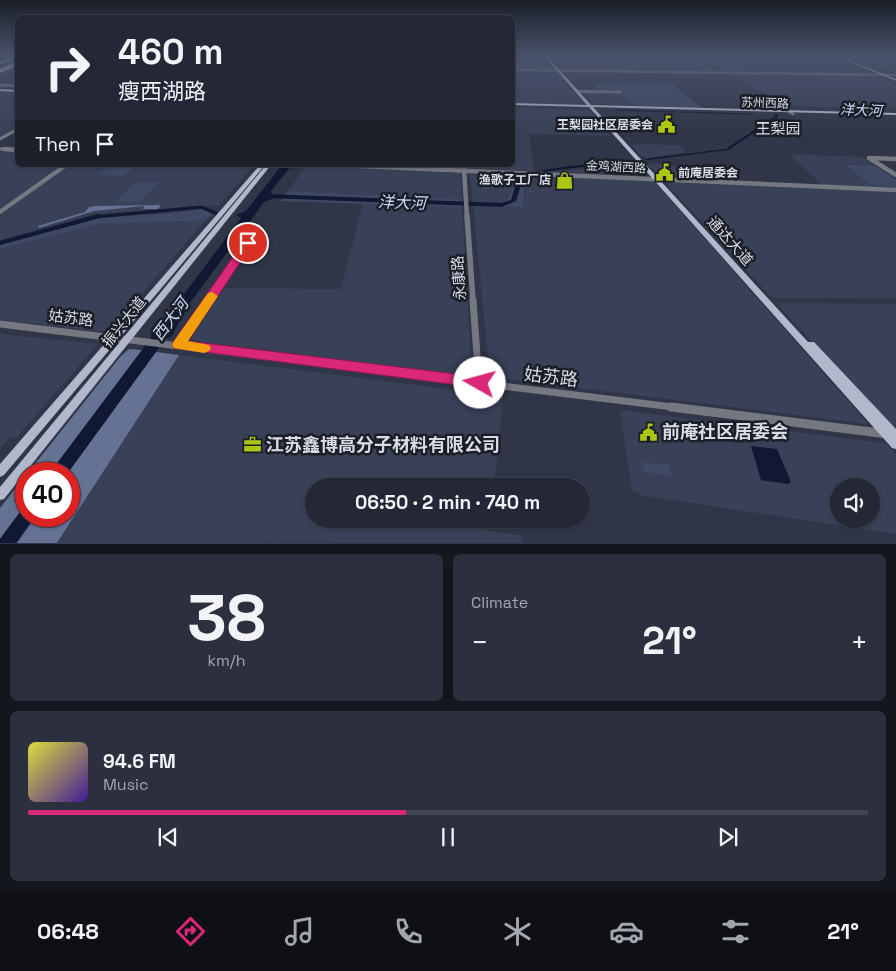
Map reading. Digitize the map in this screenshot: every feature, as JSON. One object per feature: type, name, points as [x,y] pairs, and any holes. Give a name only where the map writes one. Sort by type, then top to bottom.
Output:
[{"type":"main road","name":"通达大道","points":[[569,81],[896,444]]},
{"type":"main road","points":[[0,88],[15,89]]},
{"type":"main road","name":"苏州西路","points":[[515,105],[896,115]]},
{"type":"main road","name":"振兴大道","points":[[0,472],[261,167]]},
{"type":"main road","name":"振兴大道","points":[[0,495],[267,167]]},
{"type":"main road","name":"通达大道","points":[[657,179],[896,435]]},
{"type":"street","points":[[579,92],[605,92]]},
{"type":"street","points":[[776,104],[791,112]]},
{"type":"street","points":[[0,138],[15,130]]},
{"type":"street","points":[[0,149],[15,150]]},
{"type":"street","points":[[896,159],[869,158],[896,175]]},
{"type":"street","points":[[0,212],[63,167]]},
{"type":"street","name":"金鸡湖西路","points":[[387,167],[896,190]]},
{"type":"street","name":"永康路","points":[[464,170],[480,383]]},
{"type":"street","points":[[176,344],[248,243]]},
{"type":"street","name":"姑苏路","points":[[0,324],[176,344],[896,435]]},
{"type":"shaded area","points":[[515,81],[565,81],[584,103],[577,105],[515,103]]},
{"type":"shaded area","points":[[743,81],[890,81],[896,84],[896,109],[787,106]]},
{"type":"shaded area","points":[[671,83],[703,108],[636,106],[621,91],[598,91],[593,84]]},
{"type":"shaded area","points":[[0,91],[15,92],[15,129],[0,138]]},
{"type":"shaded area","points":[[587,92],[622,92],[636,106],[594,104],[587,97],[590,97]]},
{"type":"shaded area","points":[[515,108],[590,111],[611,136],[529,134],[534,171],[433,167],[515,167]]},
{"type":"shaded area","points":[[631,145],[678,145],[686,152],[647,158],[640,155]]},
{"type":"shaded area","points":[[0,151],[15,152],[15,167],[58,167],[0,209]]},
{"type":"shaded area","points":[[789,154],[861,157],[896,179],[896,188],[822,185]]},
{"type":"shaded area","points":[[661,163],[670,166],[692,167],[700,179],[661,177],[648,164]]},
{"type":"shaded area","points":[[636,164],[644,175],[548,172]]},
{"type":"shaded area","points":[[845,165],[875,166],[896,180],[896,187],[870,184]]},
{"type":"shaded area","points":[[65,167],[252,167],[219,205],[93,214],[0,240],[0,216]]},
{"type":"shaded area","points":[[132,167],[133,169],[123,176],[97,175],[108,168]]},
{"type":"shaded area","points":[[304,167],[460,173],[462,199],[289,191]]},
{"type":"shaded area","points":[[470,173],[654,181],[868,424],[490,377]]},
{"type":"shaded area","points":[[516,175],[524,175],[523,207],[472,206],[472,204],[507,201],[516,181]]},
{"type":"shaded area","points":[[142,182],[160,182],[140,202],[116,202],[132,185]]},
{"type":"shaded area","points":[[665,182],[896,192],[896,298],[772,298]]},
{"type":"shaded area","points":[[287,191],[462,199],[462,207],[281,201]]},
{"type":"shaded area","points":[[363,203],[462,207],[472,377],[190,340],[224,288],[341,289]]},
{"type":"shaded area","points":[[161,205],[158,209],[143,209],[144,206],[94,211],[39,228],[38,226],[85,212],[89,207]]},
{"type":"shaded area","points":[[204,209],[212,215],[205,221],[99,224],[0,249],[0,244],[96,218]]},
{"type":"shaded area","points":[[205,221],[108,332],[0,320],[0,249],[99,224]]},
{"type":"shaded area","points":[[776,303],[896,304],[896,427],[891,426]]},
{"type":"shaded area","points":[[0,334],[98,344],[16,438],[11,437],[0,449]]},
{"type":"shaded area","points":[[129,349],[142,350],[58,462],[37,462],[120,357]]},
{"type":"shaded area","points":[[156,352],[179,355],[80,508],[80,462],[76,462]]},
{"type":"shaded area","points":[[179,355],[503,396],[495,478],[305,478],[305,528],[479,528],[523,536],[522,543],[57,544],[68,527],[80,527],[80,508]]},
{"type":"shaded area","points":[[620,410],[885,443],[896,454],[896,534],[856,528],[880,528],[880,478],[830,478],[830,524],[639,495],[638,492],[632,492]]},
{"type":"shaded area","points":[[642,462],[669,465],[671,476],[644,472]]},
{"type":"shaded area","points":[[15,489],[15,519],[0,539],[0,508]]},
{"type":"shaded area","points":[[28,527],[67,527],[57,543],[17,543]]},
{"type":"water","points":[[774,114],[778,114],[778,117],[728,150],[648,160],[643,159],[726,149],[775,116]]},
{"type":"water","points":[[632,161],[549,171],[537,171],[569,166]]},
{"type":"water","name":"西大河","points":[[280,167],[290,167],[271,191],[274,198],[264,202],[190,303],[171,337],[166,338],[76,462],[58,462],[151,338],[151,335],[176,305],[241,218],[236,215],[246,211]]},
{"type":"water","points":[[751,446],[777,449],[791,482],[788,484],[761,480]]},
{"type":"water","points":[[15,519],[15,527],[27,527],[16,543],[0,543],[0,539]]},
{"type":"waterway","points":[[616,110],[677,112]]},
{"type":"waterway","points":[[680,112],[750,114]]},
{"type":"waterway","name":"洋大河","points":[[267,196],[502,205],[513,201],[523,176]]},
{"type":"waterway","name":"洋大河","points":[[96,217],[201,207],[216,213]]},
{"type":"waterway","name":"洋大河","points":[[0,243],[96,217]]},
{"type":"slow traffic","points":[[204,348],[179,345],[212,296]]},
{"type":"place","name":"王梨园社区居委会","points":[[667,125]]},
{"type":"place","name":"前庵居委会","points":[[664,173]]},
{"type":"place","name":"渔歌子工厂店","points":[[565,180]]},
{"type":"place","name":"前庵社区居委会","points":[[648,432]]},
{"type":"place","name":"江苏鑫博高分子材料有限公司","points":[[252,445]]},
{"type":"district","name":"王梨园","points":[[778,129]]},
{"type":"route","points":[[248,243],[179,345],[480,383]]}]
